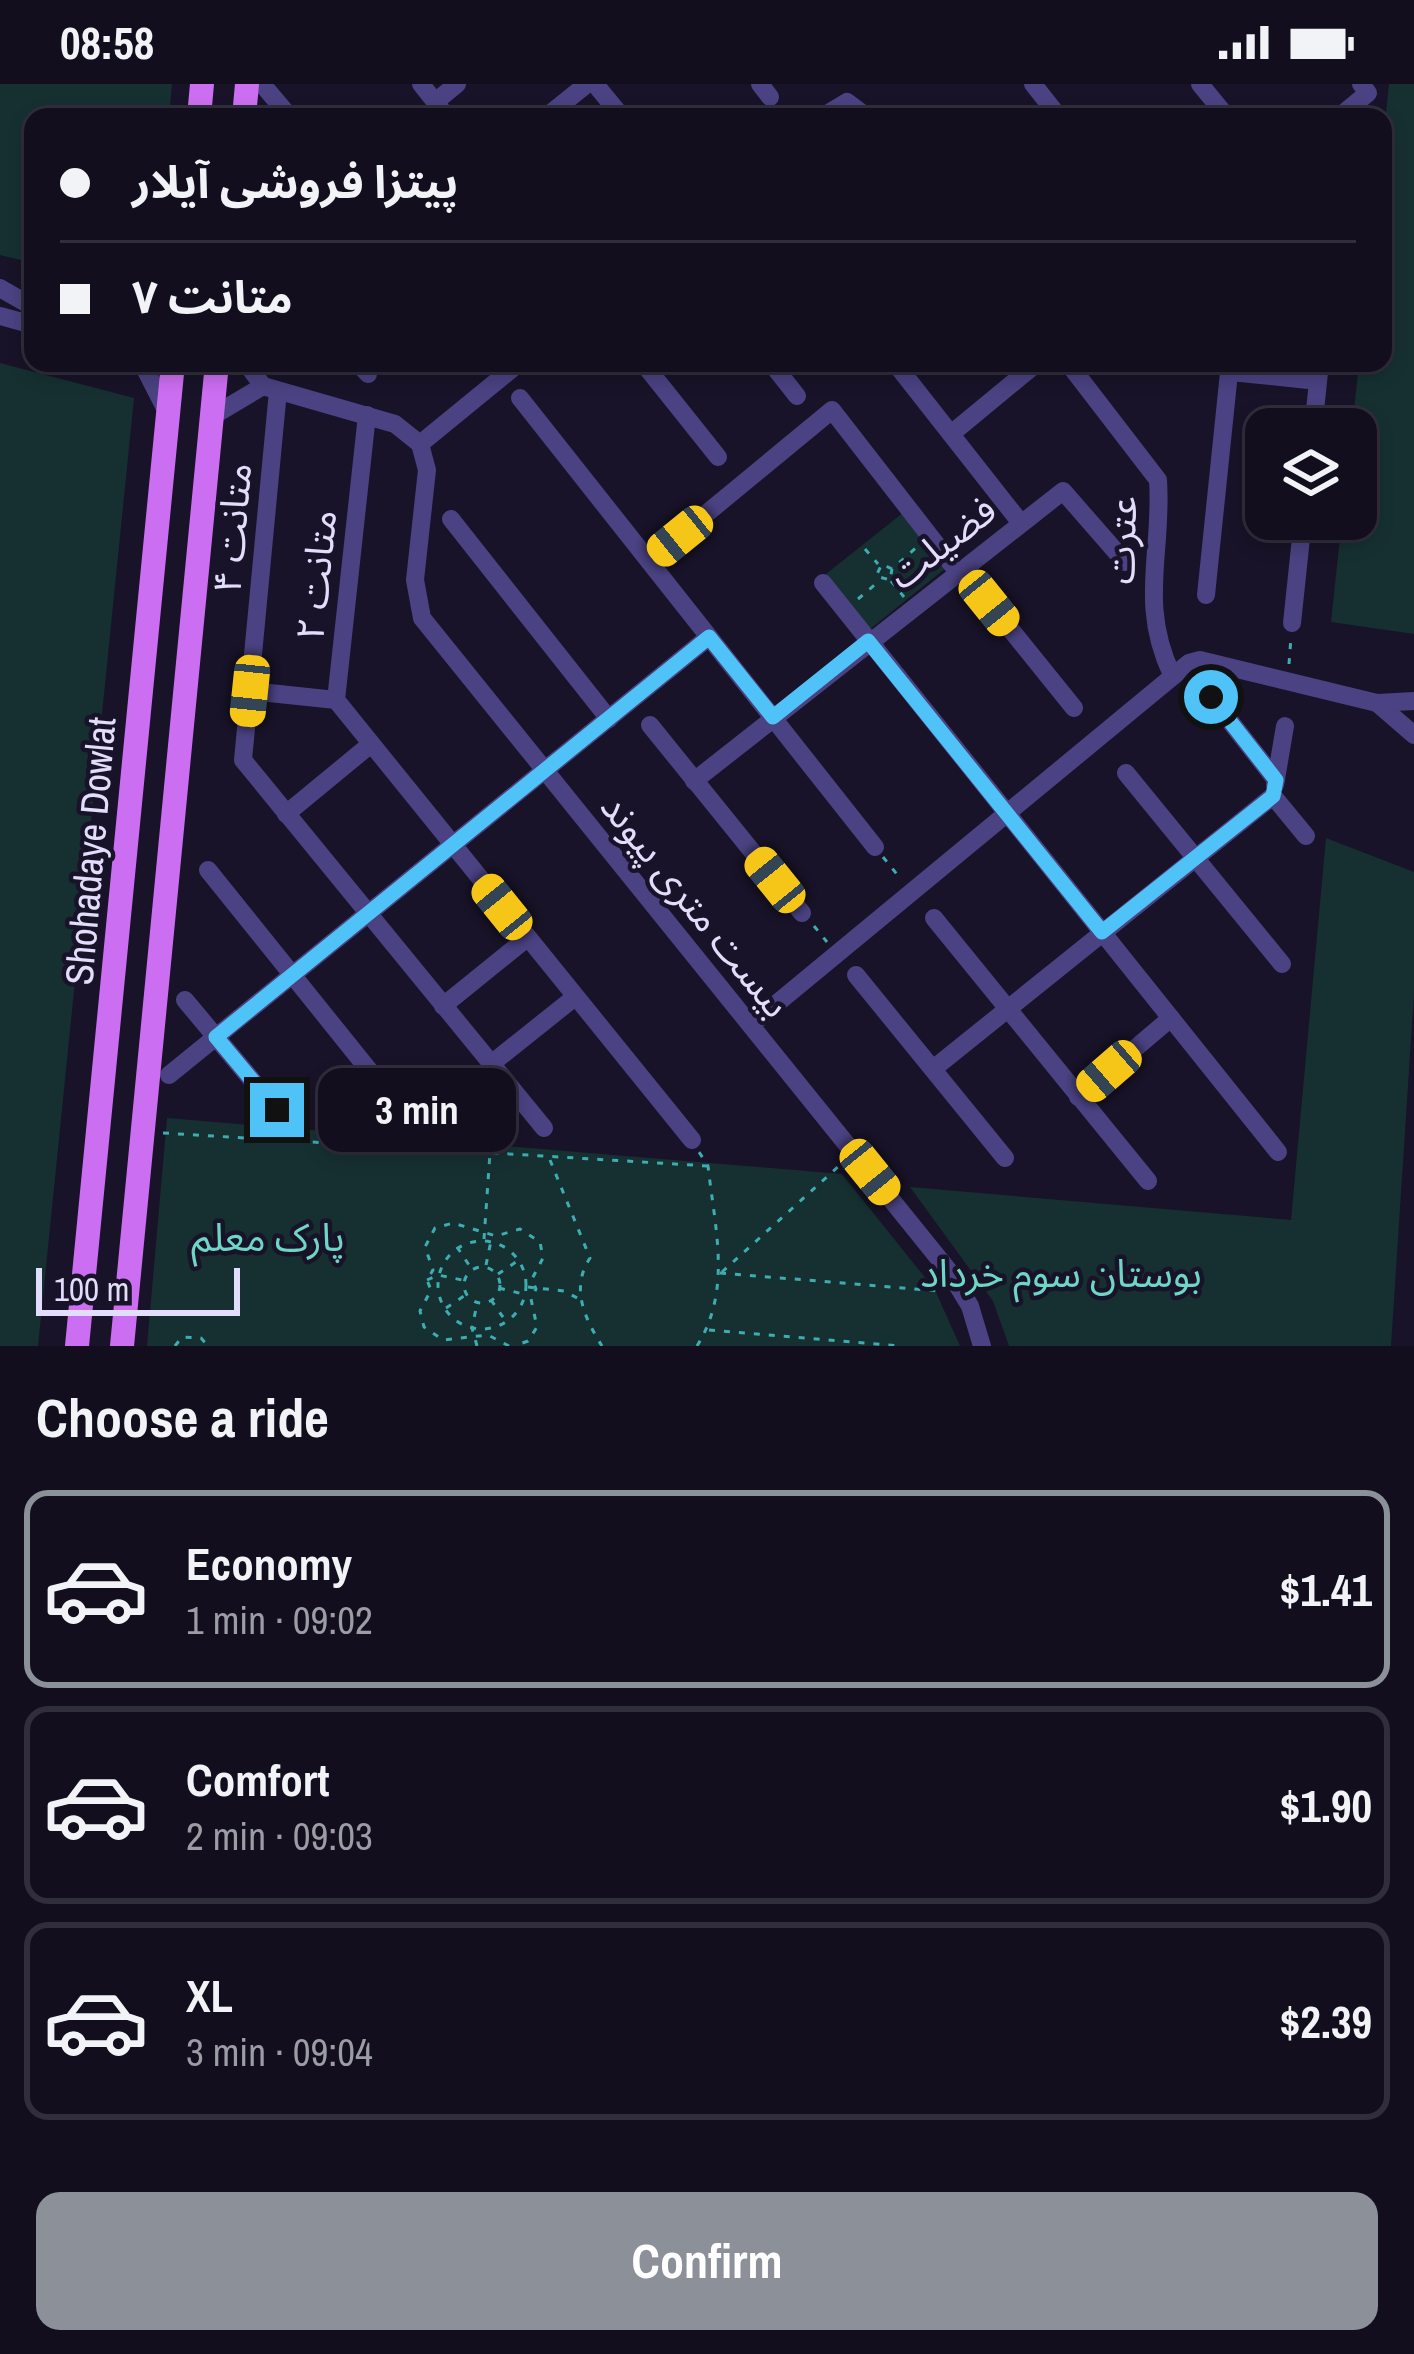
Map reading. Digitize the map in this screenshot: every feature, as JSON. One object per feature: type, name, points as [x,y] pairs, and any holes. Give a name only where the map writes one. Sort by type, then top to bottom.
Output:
[{"type":"main road","name":"Shohadaye Dowlat","points":[[77,1346],[172,372]]},
{"type":"main road","name":"Shohadaye Dowlat","points":[[124,1342],[216,372]]},
{"type":"main road","points":[[133,760],[139,782],[153,792],[168,784],[179,765]]},
{"type":"main road","points":[[126,874],[134,845],[149,841],[163,854],[170,881]]},
{"type":"street","points":[[262,84],[282,108]]},
{"type":"street","points":[[421,84],[440,108]]},
{"type":"street","points":[[558,108],[591,84],[614,108]]},
{"type":"street","points":[[1033,84],[1052,108]]},
{"type":"street","points":[[1201,84],[1220,108]]},
{"type":"street","points":[[147,372],[167,412]]},
{"type":"street","points":[[255,372],[271,388],[395,424],[420,443],[508,372]]},
{"type":"street","points":[[650,372],[718,457]]},
{"type":"street","points":[[778,372],[797,396]]},
{"type":"street","points":[[903,372],[1020,522]]},
{"type":"street","name":"فضیلت","points":[[951,434],[1025,372]]},
{"type":"street","name":"عترت","points":[[1075,372],[1158,480],[1152,616],[1154,637],[1172,675]]},
{"type":"street","points":[[1206,595],[1231,372]]},
{"type":"street","points":[[1315,408],[1319,372]]},
{"type":"street","points":[[212,417],[271,388]]},
{"type":"street","name":"متانت ۴","points":[[271,388],[243,760],[544,1128]]},
{"type":"street","points":[[520,398],[874,847]]},
{"type":"street","points":[[649,561],[832,410],[1074,708]]},
{"type":"street","name":"متانت ۲","points":[[367,415],[336,700],[692,1140]]},
{"type":"street","name":"بیست متری پیوند","points":[[420,443],[427,470],[415,580],[422,618],[948,1270],[970,1306],[982,1346]]},
{"type":"street","name":"فضیلت","points":[[694,781],[1063,491],[1125,562]]},
{"type":"street","points":[[451,519],[609,718]]},
{"type":"street","points":[[1292,623],[1301,540]]},
{"type":"street","points":[[823,584],[1278,1153]]},
{"type":"street","points":[[169,1076],[709,637]]},
{"type":"street","points":[[752,1024],[1172,675],[1200,660],[1377,703],[1414,701]]},
{"type":"street","points":[[250,691],[336,700]]},
{"type":"street","points":[[1211,697],[1306,836]]},
{"type":"street","points":[[1377,703],[1414,735]]},
{"type":"street","points":[[650,725],[802,913]]},
{"type":"street","points":[[933,1070],[1275,788],[1285,726]]},
{"type":"street","points":[[286,814],[371,744]]},
{"type":"street","points":[[1126,773],[1282,964]]},
{"type":"street","points":[[208,870],[409,1120]]},
{"type":"street","points":[[934,918],[1148,1181]]},
{"type":"street","points":[[443,1006],[527,938]]},
{"type":"street","points":[[856,975],[1005,1159]]},
{"type":"street","points":[[491,1064],[575,997]]},
{"type":"street","points":[[185,1000],[277,1110]]},
{"type":"street","points":[[1078,1097],[1171,1018]]},
{"type":"path","points":[[912,607],[890,580],[892,569],[930,536]]},
{"type":"path","points":[[865,549],[880,565],[892,569]]},
{"type":"path","points":[[880,565],[880,580]]},
{"type":"path","points":[[844,610],[880,580],[890,580]]},
{"type":"path","points":[[1288,679],[1292,623]]},
{"type":"path","points":[[874,847],[911,891]]},
{"type":"path","points":[[802,913],[836,952]]},
{"type":"path","points":[[277,1110],[293,1141]]},
{"type":"path","points":[[163,1133],[708,1166],[719,1298],[698,1346]]},
{"type":"path","points":[[484,1240],[490,1153]]},
{"type":"path","points":[[549,1156],[590,1258],[580,1282],[581,1300],[602,1346]]},
{"type":"path","points":[[720,1274],[840,1165]]},
{"type":"path","points":[[427,1280],[433,1270],[425,1247],[435,1228],[453,1223],[476,1234],[486,1230]]},
{"type":"path","points":[[427,1280],[431,1290],[420,1311],[427,1332],[443,1340],[467,1334],[477,1339],[488,1335],[512,1346],[528,1341],[537,1327],[532,1279],[543,1252],[536,1237],[520,1229],[496,1236],[486,1230]]},
{"type":"path","points":[[427,1280],[438,1275],[457,1247],[484,1240],[519,1260],[525,1291],[506,1322],[472,1328]]},
{"type":"path","points":[[485,1267],[491,1241]]},
{"type":"path","points":[[457,1247],[472,1270]]},
{"type":"path","points":[[496,1275],[519,1260]]},
{"type":"path","points":[[485,1267],[496,1275],[499,1288],[491,1300],[478,1302],[467,1294],[464,1281],[472,1270],[485,1267]]},
{"type":"path","points":[[720,1274],[940,1292]]},
{"type":"path","points":[[438,1275],[464,1281]]},
{"type":"path","points":[[438,1275],[444,1309],[472,1328],[476,1346]]},
{"type":"path","points":[[564,1291],[580,1282]]},
{"type":"path","points":[[499,1288],[564,1291],[581,1300]]},
{"type":"path","points":[[444,1309],[467,1294]]},
{"type":"path","points":[[491,1300],[506,1322]]},
{"type":"path","points":[[472,1328],[478,1302]]},
{"type":"path","points":[[707,1330],[899,1346]]},
{"type":"path","points":[[176,1346],[182,1336],[201,1338],[208,1346]]},
{"type":"green space","points":[[0,84],[172,84],[170,108],[24,108],[24,261],[0,255]]},
{"type":"green space","points":[[1389,84],[1414,84],[1414,634],[1331,622],[1340,540],[1377,540],[1377,408],[1354,408],[1358,372],[1392,372],[1392,108],[1387,108]]},
{"type":"green space","points":[[0,363],[134,398],[38,1346],[0,1346]]},
{"type":"green space","points":[[904,512],[947,567],[869,630],[826,574]]},
{"type":"green space","name":"بوستان سوم خرداد","points":[[1326,838],[1414,872],[1414,993],[1391,1346],[1009,1346],[993,1301],[910,1187],[1291,1220]]},
{"type":"green space","name":"پارک معلم","points":[[167,1118],[842,1174],[935,1290],[960,1346],[147,1346]]},
{"type":"route","points":[[277,1110],[216,1037],[709,637],[773,717],[868,641],[1102,932],[1273,796],[1276,780],[1211,697]]}]
